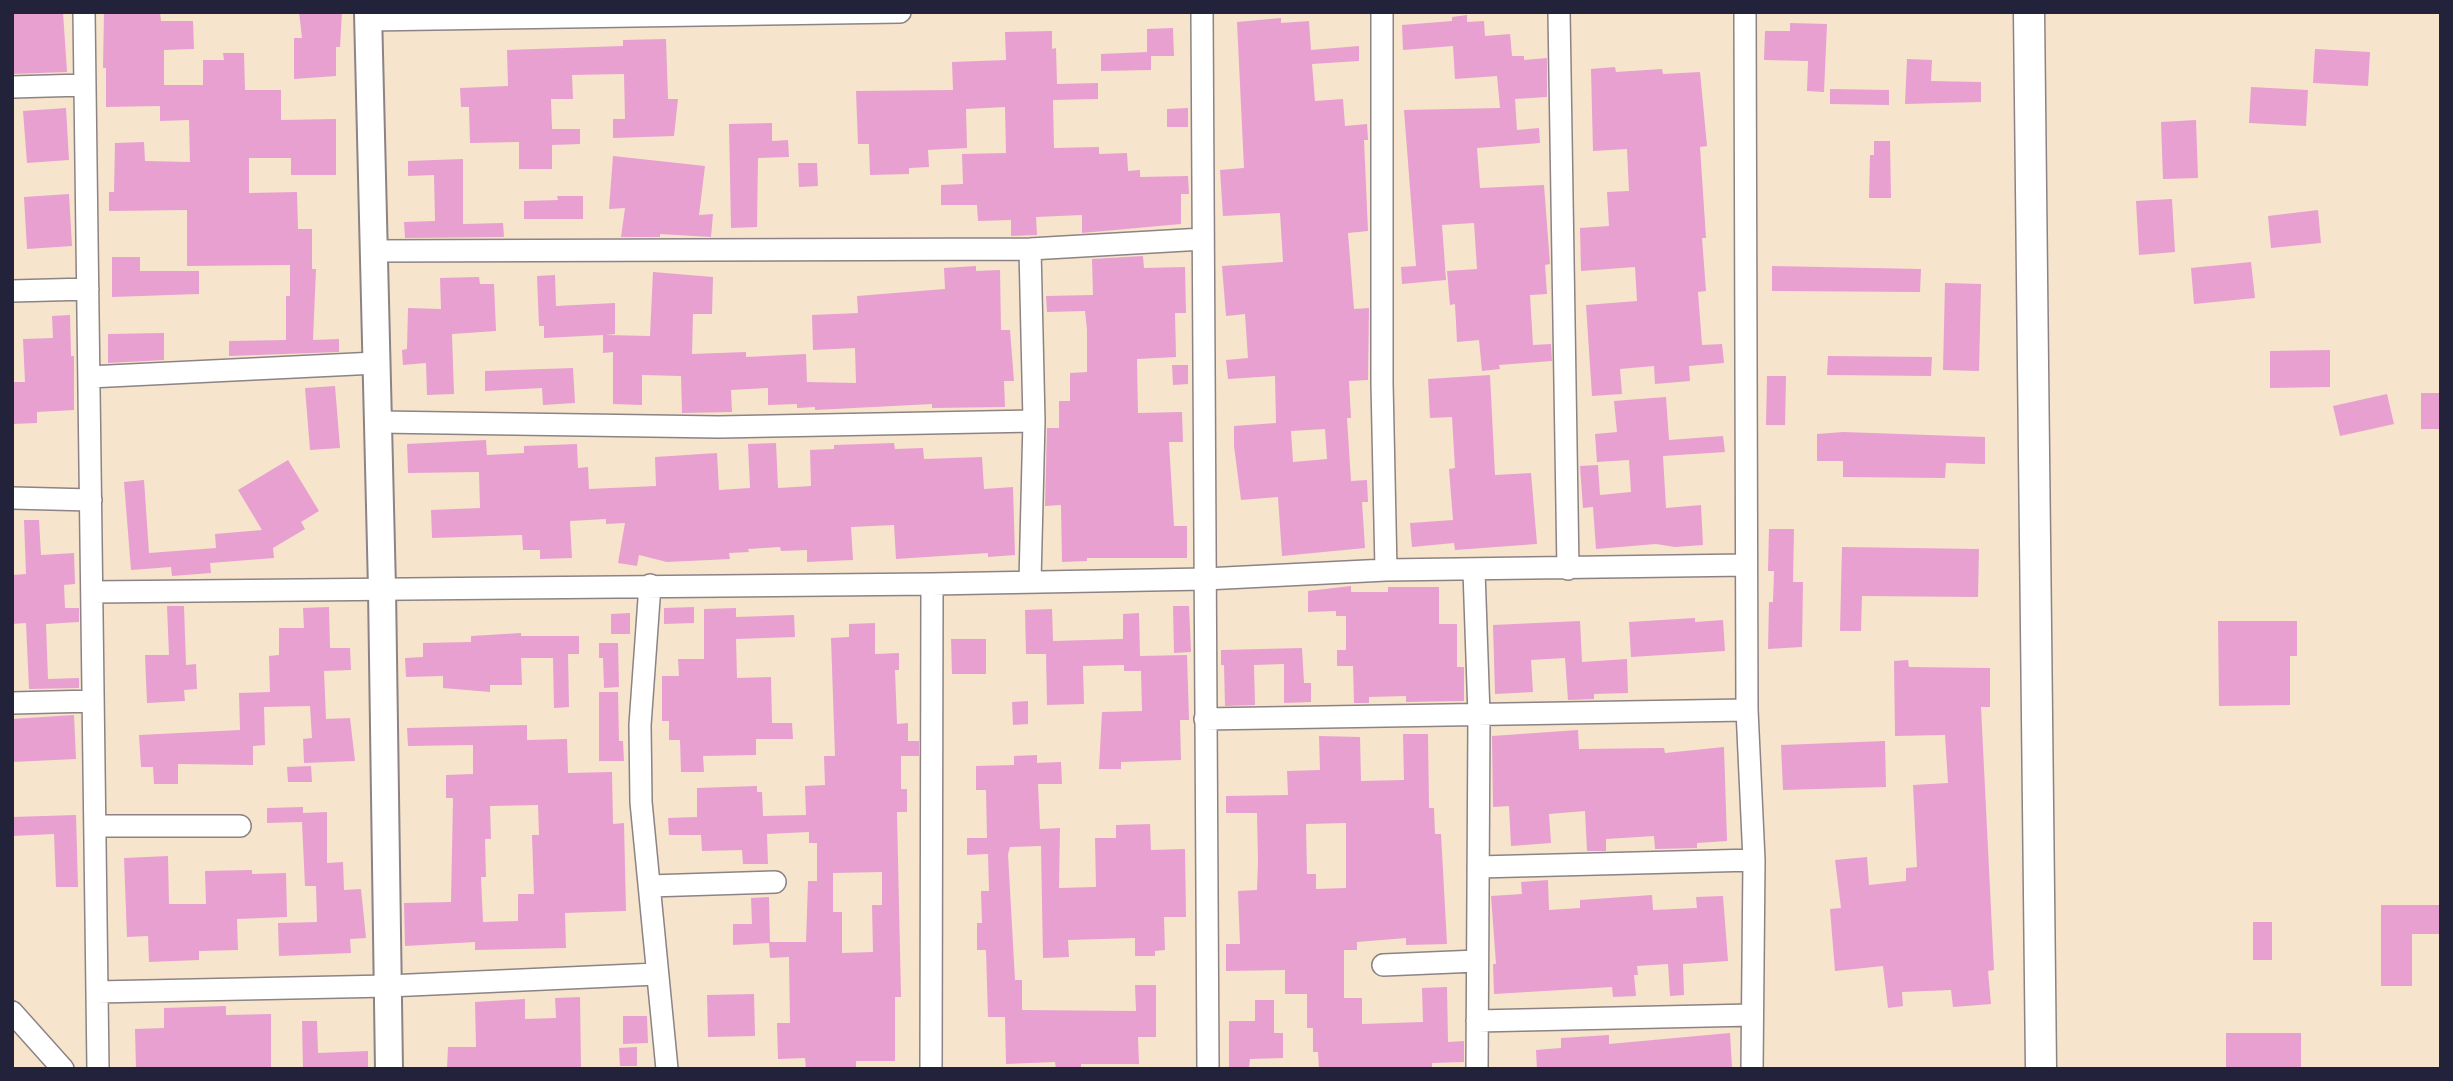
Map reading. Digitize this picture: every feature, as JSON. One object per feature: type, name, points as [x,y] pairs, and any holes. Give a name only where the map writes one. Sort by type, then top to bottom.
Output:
[{"type":"main road","points":[[2029,12],[2041,1069]]},
{"type":"street","points":[[84,12],[98,1069]]},
{"type":"street","points":[[389,1069],[379,422],[368,16],[900,12]]},
{"type":"street","points":[[1202,12],[1208,1069]]},
{"type":"street","points":[[1382,12],[1382,383],[1387,570]]},
{"type":"street","points":[[1559,12],[1567,569]]},
{"type":"street","points":[[1745,12],[1747,710],[1754,860],[1752,1069]]},
{"type":"street","points":[[12,87],[85,85]]},
{"type":"street","points":[[373,251],[1030,249],[1203,239]]},
{"type":"street","points":[[1030,249],[1034,421],[1030,581]]},
{"type":"street","points":[[12,291],[88,289]]},
{"type":"street","points":[[89,377],[376,363]]},
{"type":"street","points":[[379,422],[719,427],[1034,421]]},
{"type":"street","points":[[12,498],[91,500]]},
{"type":"street","points":[[92,592],[932,584],[1205,579],[1387,570],[1474,571],[1746,565]]},
{"type":"street","points":[[1474,571],[1479,715],[1477,1069]]},
{"type":"street","points":[[931,1069],[932,584]]},
{"type":"street","points":[[650,585],[640,725],[641,802],[667,1069]]},
{"type":"street","points":[[12,703],[93,701]]},
{"type":"street","points":[[1205,719],[1747,710]]},
{"type":"street","points":[[95,826],[240,826]]},
{"type":"street","points":[[1478,867],[1754,860]]},
{"type":"street","points":[[650,886],[775,882]]},
{"type":"street","points":[[1383,964],[1478,961]]},
{"type":"street","points":[[97,992],[388,986],[657,974]]},
{"type":"street","points":[[12,1012],[64,1069]]},
{"type":"street","points":[[1477,1021],[1752,1014]]},
{"type":"building","points":[[12,12],[63,12],[67,72],[12,74]]},
{"type":"building","points":[[104,12],[160,12],[161,21],[193,21],[194,49],[164,50],[164,85],[203,85],[203,60],[224,60],[223,53],[244,53],[245,90],[281,90],[281,120],[336,119],[336,175],[291,175],[291,158],[249,158],[249,193],[297,192],[298,229],[312,229],[312,269],[316,269],[313,340],[339,339],[339,352],[229,356],[229,341],[286,340],[286,296],[290,296],[290,265],[187,266],[187,210],[109,211],[109,192],[114,192],[115,143],[144,142],[145,161],[190,162],[189,120],[160,121],[160,106],[106,107],[106,68],[103,68]]},
{"type":"building","points":[[299,12],[342,12],[340,47],[336,47],[336,76],[294,79],[294,38],[302,38]]},
{"type":"building","points":[[1467,15],[1467,22],[1484,21],[1485,36],[1510,34],[1512,56],[1524,56],[1524,60],[1547,58],[1547,97],[1515,99],[1517,130],[1539,128],[1540,143],[1477,148],[1480,188],[1544,185],[1550,264],[1545,265],[1547,294],[1530,295],[1533,345],[1551,344],[1552,361],[1499,365],[1500,369],[1482,371],[1479,340],[1457,342],[1455,304],[1450,305],[1447,271],[1477,269],[1474,223],[1442,225],[1446,280],[1402,284],[1401,267],[1416,266],[1404,110],[1500,108],[1497,76],[1455,79],[1453,46],[1403,50],[1402,25],[1452,21],[1452,17]]},
{"type":"building","points":[[1281,18],[1281,23],[1309,21],[1311,50],[1359,46],[1359,61],[1312,64],[1315,101],[1343,99],[1345,126],[1367,124],[1368,140],[1364,140],[1368,231],[1348,233],[1354,309],[1369,308],[1368,380],[1349,381],[1351,418],[1347,418],[1351,481],[1367,480],[1368,502],[1362,502],[1365,548],[1282,556],[1278,497],[1241,500],[1234,426],[1276,423],[1275,376],[1228,379],[1226,360],[1248,358],[1245,314],[1226,316],[1222,266],[1283,262],[1280,213],[1223,216],[1220,170],[1244,168],[1237,22]],"holes":[[[1325,429],[1327,459],[1293,462],[1291,431]]]},
{"type":"building","points":[[1790,23],[1827,24],[1824,92],[1807,91],[1808,61],[1764,60],[1765,31],[1790,31]]},
{"type":"building","points":[[1173,28],[1174,56],[1151,56],[1151,70],[1101,71],[1101,54],[1147,52],[1147,29]]},
{"type":"building","points":[[1052,31],[1052,49],[1056,48],[1057,84],[1098,83],[1098,99],[1053,100],[1054,148],[1099,147],[1099,154],[1127,153],[1128,171],[1140,170],[1140,177],[1188,176],[1189,194],[1181,194],[1181,224],[1082,233],[1082,215],[1036,217],[1037,235],[1011,236],[1011,220],[978,221],[977,205],[941,205],[941,185],[963,184],[962,154],[1006,153],[1005,107],[966,109],[967,148],[928,150],[929,167],[909,168],[909,174],[870,175],[869,144],[858,144],[856,91],[953,90],[952,62],[1006,60],[1005,32]]},
{"type":"building","points":[[666,39],[668,99],[678,99],[674,136],[613,138],[613,119],[625,119],[624,74],[572,75],[573,99],[551,99],[552,129],[580,129],[580,144],[552,145],[552,169],[519,169],[519,142],[470,143],[469,107],[461,107],[460,88],[508,86],[507,50],[623,46],[623,40]]},
{"type":"building","points":[[2315,49],[2370,52],[2368,86],[2313,83]]},
{"type":"building","points":[[1907,59],[1932,60],[1931,81],[1981,82],[1981,102],[1905,104]]},
{"type":"building","points":[[1615,67],[1616,72],[1662,69],[1663,74],[1700,72],[1707,146],[1700,147],[1706,238],[1702,238],[1706,291],[1698,292],[1702,345],[1722,344],[1724,363],[1689,366],[1690,381],[1655,384],[1654,366],[1620,369],[1622,394],[1592,396],[1586,305],[1637,301],[1635,267],[1581,271],[1580,228],[1609,226],[1607,192],[1629,191],[1627,149],[1593,151],[1591,69]]},
{"type":"building","points":[[2251,87],[2308,90],[2306,126],[2249,123]]},
{"type":"building","points":[[1830,89],[1889,90],[1889,105],[1830,104]]},
{"type":"building","points":[[66,108],[69,160],[27,163],[23,111]]},
{"type":"building","points":[[1188,108],[1188,127],[1167,127],[1167,109]]},
{"type":"building","points":[[2196,120],[2198,178],[2163,179],[2161,122]]},
{"type":"building","points":[[772,123],[772,141],[788,140],[789,157],[758,158],[757,227],[731,228],[729,124]]},
{"type":"building","points":[[1874,141],[1890,141],[1891,198],[1869,198],[1870,155],[1874,155]]},
{"type":"building","points":[[613,156],[705,166],[699,215],[713,214],[711,237],[660,234],[660,237],[621,237],[625,208],[609,209]]},
{"type":"building","points":[[463,159],[463,224],[503,223],[504,237],[405,238],[404,222],[435,221],[434,175],[408,176],[408,161]]},
{"type":"building","points":[[798,163],[817,163],[818,186],[799,187]]},
{"type":"building","points":[[69,194],[72,246],[27,249],[24,197]]},
{"type":"building","points":[[557,196],[583,196],[583,219],[524,219],[524,201],[558,200]]},
{"type":"building","points":[[2172,199],[2175,252],[2139,255],[2136,201]]},
{"type":"building","points":[[2318,210],[2321,243],[2271,248],[2268,216]]},
{"type":"building","points":[[1143,256],[1144,268],[1185,267],[1186,313],[1175,313],[1176,357],[1137,359],[1138,413],[1182,412],[1183,442],[1169,442],[1174,526],[1187,526],[1187,558],[1087,558],[1087,561],[1062,562],[1061,505],[1045,506],[1047,428],[1059,428],[1059,401],[1070,401],[1070,373],[1087,372],[1087,330],[1085,311],[1047,312],[1046,296],[1093,295],[1092,259]]},
{"type":"building","points":[[112,257],[140,257],[140,271],[199,271],[199,294],[112,297]]},
{"type":"building","points":[[2251,262],[2255,298],[2194,304],[2191,268]]},
{"type":"building","points":[[976,266],[976,271],[1000,270],[1001,330],[1010,330],[1014,381],[1004,381],[1005,407],[932,408],[932,404],[815,410],[815,407],[797,408],[797,404],[768,405],[768,388],[731,390],[732,412],[682,413],[681,376],[642,375],[642,405],[613,404],[613,352],[603,353],[603,335],[544,338],[544,326],[539,326],[537,276],[555,275],[556,306],[615,303],[615,334],[606,335],[650,336],[653,272],[713,277],[712,314],[693,314],[692,354],[746,352],[746,357],[806,354],[807,382],[856,383],[855,348],[813,350],[812,315],[858,313],[857,296],[945,289],[944,268]]},
{"type":"building","points":[[1772,266],[1921,269],[1920,292],[1772,291]]},
{"type":"building","points":[[479,277],[480,284],[494,284],[496,331],[452,334],[454,394],[427,395],[426,363],[403,365],[402,350],[407,349],[408,308],[441,309],[440,278]]},
{"type":"building","points":[[1945,283],[1981,284],[1979,371],[1943,370]]},
{"type":"building","points":[[70,315],[71,356],[74,356],[74,410],[37,412],[37,423],[12,424],[12,382],[25,382],[23,339],[53,338],[52,316]]},
{"type":"building","points":[[164,333],[164,360],[108,363],[108,334]]},
{"type":"building","points":[[2330,350],[2330,387],[2270,388],[2270,351]]},
{"type":"building","points":[[1828,356],[1932,357],[1931,376],[1827,375]]},
{"type":"building","points":[[1172,365],[1188,365],[1188,384],[1173,385]]},
{"type":"building","points":[[573,368],[575,403],[543,405],[542,388],[485,391],[485,371]]},
{"type":"building","points":[[1490,375],[1495,475],[1531,473],[1537,544],[1455,550],[1454,543],[1412,547],[1410,523],[1453,520],[1449,469],[1455,468],[1452,417],[1430,418],[1428,379]]},
{"type":"building","points":[[1767,376],[1786,376],[1785,425],[1766,425]]},
{"type":"building","points":[[335,386],[340,448],[310,450],[305,388]]},
{"type":"building","points":[[2421,393],[2441,393],[2441,429],[2421,429]]},
{"type":"building","points":[[2387,394],[2394,424],[2340,436],[2333,406]]},
{"type":"building","points":[[1666,397],[1669,440],[1723,436],[1725,452],[1663,456],[1666,508],[1701,505],[1703,545],[1675,547],[1656,544],[1596,549],[1593,507],[1583,508],[1580,466],[1598,465],[1600,495],[1631,492],[1629,460],[1597,462],[1595,434],[1617,432],[1614,401]]},
{"type":"building","points":[[1843,432],[1985,437],[1985,464],[1946,463],[1945,478],[1843,477],[1843,461],[1817,461],[1817,434]]},
{"type":"building","points":[[486,440],[487,455],[524,453],[524,446],[577,444],[578,468],[588,467],[589,489],[656,486],[655,457],[717,453],[719,490],[750,488],[748,444],[776,443],[778,488],[811,486],[810,450],[834,449],[834,445],[894,443],[895,449],[923,448],[924,459],[982,457],[984,489],[1013,487],[1015,555],[988,557],[988,553],[896,559],[894,525],[851,527],[853,560],[807,562],[807,550],[781,551],[780,547],[729,553],[730,559],[667,562],[639,555],[637,566],[618,563],[625,523],[606,524],[606,519],[570,521],[572,558],[540,559],[540,550],[523,550],[522,535],[432,538],[431,510],[480,508],[479,472],[408,473],[407,444]]},
{"type":"building","points":[[288,460],[319,511],[301,522],[305,529],[273,548],[274,558],[210,563],[211,573],[172,576],[171,567],[131,570],[124,482],[144,480],[149,553],[216,548],[215,534],[262,530],[238,490]]},
{"type":"building","points":[[24,520],[39,520],[41,555],[74,553],[75,584],[64,585],[65,608],[79,608],[79,622],[46,624],[48,679],[79,678],[79,688],[29,689],[26,623],[12,624],[12,575],[26,574]]},
{"type":"building","points":[[1769,529],[1794,529],[1793,582],[1803,582],[1802,647],[1768,649],[1769,602],[1773,602],[1774,571],[1768,571]]},
{"type":"building","points":[[1842,547],[1979,549],[1978,597],[1862,596],[1861,631],[1840,631]]},
{"type":"building","points":[[1351,586],[1351,592],[1388,592],[1388,587],[1439,587],[1439,624],[1457,624],[1457,667],[1464,667],[1464,701],[1406,702],[1406,696],[1369,697],[1369,703],[1354,703],[1353,666],[1337,666],[1337,650],[1346,650],[1346,616],[1336,616],[1336,611],[1308,612],[1308,591]]},
{"type":"building","points":[[167,606],[184,606],[186,665],[196,664],[197,689],[184,690],[185,701],[147,703],[145,655],[169,655]]},
{"type":"building","points":[[1173,606],[1189,606],[1191,652],[1174,653]]},
{"type":"building","points":[[329,607],[330,648],[350,648],[351,670],[324,671],[326,719],[350,718],[355,761],[304,763],[303,739],[312,738],[310,706],[264,707],[265,745],[253,746],[253,765],[178,764],[178,784],[154,784],[153,767],[141,767],[139,735],[240,730],[239,693],[270,692],[269,656],[279,655],[279,628],[304,628],[303,608]]},
{"type":"building","points":[[694,607],[694,623],[664,624],[664,608]]},
{"type":"building","points":[[736,608],[736,617],[794,615],[795,637],[736,639],[737,678],[771,677],[772,723],[792,723],[793,739],[756,739],[756,755],[703,756],[704,772],[681,772],[680,740],[669,740],[669,721],[662,721],[662,676],[679,676],[678,659],[704,659],[704,609]]},
{"type":"building","points":[[1052,609],[1053,641],[1123,639],[1123,614],[1139,613],[1140,656],[1187,655],[1189,720],[1180,720],[1181,760],[1121,762],[1121,769],[1099,769],[1102,712],[1142,711],[1141,671],[1124,671],[1124,665],[1083,666],[1084,704],[1047,705],[1046,654],[1026,654],[1025,610]]},
{"type":"building","points":[[630,613],[630,634],[611,634],[611,614]]},
{"type":"building","points":[[1695,618],[1695,622],[1723,620],[1725,651],[1631,657],[1629,622]]},
{"type":"building","points":[[1580,621],[1582,662],[1627,659],[1628,693],[1594,694],[1594,699],[1568,700],[1565,658],[1531,660],[1533,692],[1495,694],[1493,625]]},
{"type":"building","points":[[2218,621],[2297,621],[2297,656],[2290,656],[2290,705],[2219,706]]},
{"type":"building","points":[[875,623],[875,654],[899,653],[899,670],[895,670],[897,724],[908,723],[908,741],[919,741],[919,756],[901,756],[901,789],[907,789],[907,812],[897,812],[901,997],[895,997],[895,1061],[856,1061],[856,1069],[806,1069],[805,1058],[778,1059],[777,1023],[790,1023],[789,957],[770,958],[769,943],[733,945],[733,924],[752,924],[751,898],[769,897],[770,942],[806,942],[808,881],[817,881],[817,843],[809,843],[809,832],[767,834],[768,864],[743,864],[742,850],[702,851],[701,835],[669,835],[668,818],[697,817],[697,788],[757,786],[757,792],[762,792],[763,816],[806,815],[805,786],[825,785],[824,756],[835,756],[831,638],[849,637],[849,624]],"holes":[[[882,872],[882,905],[872,905],[873,952],[842,953],[842,912],[833,912],[833,873]]]},
{"type":"building","points":[[521,633],[521,636],[579,636],[579,654],[568,654],[569,707],[554,708],[553,658],[521,658],[522,685],[490,685],[490,692],[443,688],[443,676],[406,677],[405,658],[423,657],[423,643],[471,642],[471,636]]},
{"type":"building","points":[[951,639],[986,639],[986,674],[952,674]]},
{"type":"building","points":[[599,643],[618,643],[619,687],[604,688],[603,658],[599,658]]},
{"type":"building","points":[[1302,648],[1304,683],[1311,683],[1311,702],[1284,703],[1284,664],[1254,665],[1255,705],[1225,706],[1221,650]]},
{"type":"building","points":[[1908,660],[1909,667],[1990,668],[1990,707],[1981,707],[1994,970],[1988,971],[1991,1004],[1953,1007],[1951,990],[1902,992],[1903,1006],[1888,1008],[1883,966],[1835,971],[1830,909],[1841,908],[1835,860],[1867,857],[1869,885],[1906,881],[1906,868],[1917,867],[1913,785],[1948,783],[1945,735],[1895,736],[1894,661]]},
{"type":"building","points":[[599,692],[618,692],[619,741],[623,741],[624,761],[599,761]]},
{"type":"building","points":[[1028,701],[1028,724],[1013,725],[1012,702]]},
{"type":"building","points":[[74,715],[76,759],[12,762],[12,719]]},
{"type":"building","points":[[527,725],[527,740],[567,739],[568,773],[612,772],[613,824],[624,823],[626,911],[565,913],[566,948],[475,950],[475,942],[405,946],[404,903],[451,902],[453,798],[446,798],[446,775],[473,774],[473,745],[408,746],[407,728]],"holes":[[[538,805],[539,835],[532,835],[534,894],[518,894],[518,921],[483,922],[481,877],[486,877],[485,839],[491,839],[490,806]]]},
{"type":"building","points":[[1578,730],[1579,749],[1664,748],[1665,753],[1724,747],[1727,841],[1697,843],[1697,848],[1655,849],[1654,836],[1606,839],[1606,851],[1587,851],[1585,811],[1549,814],[1551,843],[1511,846],[1509,806],[1493,807],[1492,736]]},
{"type":"building","points":[[1403,734],[1428,734],[1429,808],[1434,808],[1435,834],[1441,834],[1447,944],[1406,945],[1406,938],[1357,942],[1357,950],[1344,950],[1344,998],[1362,998],[1362,1024],[1423,1022],[1422,988],[1447,987],[1448,1042],[1464,1041],[1464,1062],[1432,1063],[1432,1069],[1319,1069],[1318,1052],[1313,1052],[1313,1028],[1307,1028],[1307,994],[1285,994],[1285,970],[1226,971],[1226,944],[1240,944],[1238,891],[1257,890],[1258,861],[1257,813],[1226,813],[1226,796],[1288,795],[1287,771],[1320,770],[1319,736],[1360,737],[1361,781],[1404,780]],"holes":[[[1346,823],[1346,888],[1316,889],[1316,874],[1307,874],[1306,824]]]},
{"type":"building","points":[[1885,741],[1886,787],[1783,790],[1781,745]]},
{"type":"building","points":[[1037,755],[1037,763],[1061,762],[1062,784],[1038,784],[1040,829],[1060,828],[1059,888],[1096,887],[1095,838],[1116,838],[1116,825],[1150,824],[1151,850],[1185,849],[1186,917],[1164,917],[1165,950],[1155,951],[1155,956],[1135,956],[1135,938],[1068,940],[1069,957],[1043,958],[1041,846],[1010,847],[1008,854],[1015,980],[1022,980],[1022,1010],[1136,1011],[1135,985],[1156,985],[1156,1037],[1138,1037],[1139,1064],[1081,1064],[1081,1069],[1056,1069],[1055,1062],[1006,1064],[1005,1017],[988,1017],[986,950],[977,950],[977,923],[982,923],[981,891],[989,891],[988,854],[967,855],[967,838],[987,838],[986,790],[976,790],[976,766],[1014,765],[1014,756]]},
{"type":"building","points":[[311,766],[312,782],[288,782],[287,767]]},
{"type":"building","points":[[303,807],[303,813],[327,812],[327,863],[343,862],[344,890],[361,889],[366,938],[350,939],[351,953],[279,956],[278,923],[317,922],[316,886],[305,886],[302,822],[267,823],[267,808]]},
{"type":"building","points":[[76,815],[78,887],[56,887],[54,834],[12,836],[12,817]]},
{"type":"building","points":[[168,856],[169,904],[206,904],[205,871],[252,870],[252,874],[286,873],[287,917],[237,919],[238,950],[199,951],[199,960],[149,962],[148,936],[127,937],[124,858]]},
{"type":"building","points":[[1548,880],[1549,910],[1580,908],[1580,900],[1652,895],[1653,910],[1697,908],[1696,897],[1723,896],[1728,961],[1683,964],[1684,995],[1670,996],[1668,964],[1637,966],[1638,975],[1634,975],[1636,996],[1613,997],[1612,987],[1494,994],[1493,964],[1496,964],[1491,896],[1522,894],[1521,882]]},
{"type":"building","points":[[2381,905],[2441,905],[2441,934],[2412,934],[2412,986],[2381,986]]},
{"type":"building","points":[[2253,922],[2272,922],[2272,960],[2253,960]]},
{"type":"building","points":[[754,994],[755,1036],[708,1037],[707,995]]},
{"type":"building","points":[[580,997],[581,1068],[447,1069],[448,1047],[476,1047],[475,1002],[525,999],[525,1019],[556,1018],[555,998]]},
{"type":"building","points":[[1255,1000],[1274,1000],[1274,1033],[1283,1033],[1283,1058],[1250,1059],[1249,1068],[1229,1068],[1229,1021],[1255,1021]]},
{"type":"building","points":[[226,1006],[226,1015],[271,1014],[271,1069],[136,1069],[135,1029],[164,1028],[164,1008]]},
{"type":"building","points":[[623,1016],[647,1016],[648,1043],[623,1044]]},
{"type":"building","points":[[302,1021],[317,1021],[318,1053],[368,1051],[368,1069],[303,1069]]},
{"type":"building","points":[[1730,1033],[1732,1067],[1537,1069],[1536,1050],[1561,1048],[1561,1038],[1609,1035],[1609,1044]]},
{"type":"building","points":[[2226,1033],[2301,1033],[2301,1069],[2226,1069]]},
{"type":"building","points":[[637,1047],[637,1066],[620,1066],[619,1048]]}]
